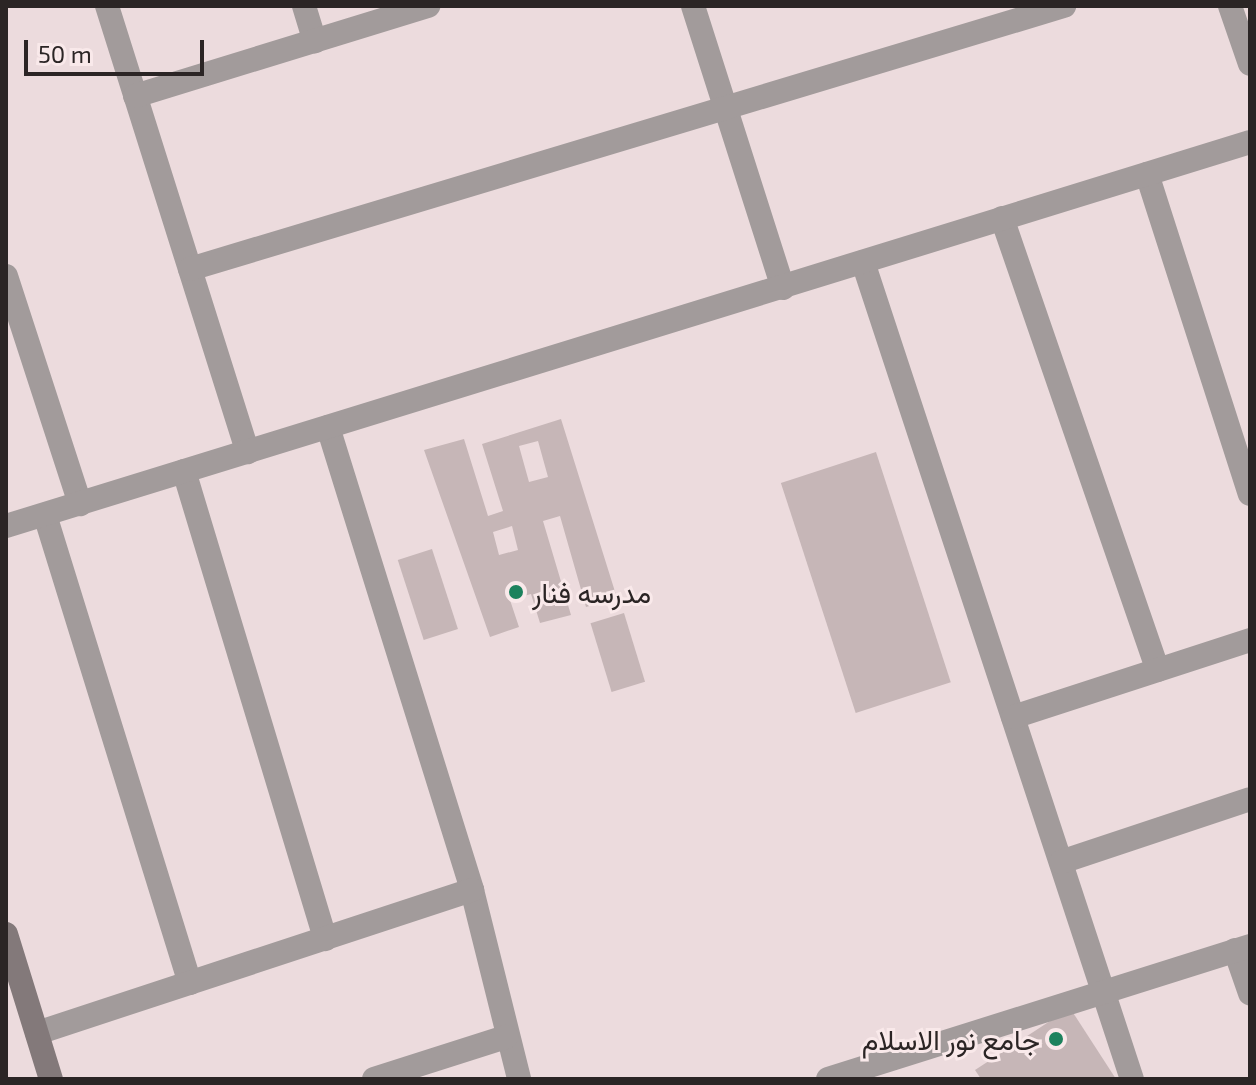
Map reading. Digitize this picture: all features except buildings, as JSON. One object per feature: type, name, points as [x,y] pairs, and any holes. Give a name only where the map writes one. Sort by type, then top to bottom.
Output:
[{"type":"street","points":[[107,6],[248,452]]},
{"type":"street","points":[[304,6],[315,41]]},
{"type":"street","points":[[135,96],[428,6]]},
{"type":"street","points":[[693,6],[783,288]]},
{"type":"street","points":[[190,269],[725,108],[1026,12],[1064,6]]},
{"type":"street","points":[[1230,6],[1250,64]]},
{"type":"street","points":[[6,526],[1250,142]]},
{"type":"street","points":[[1147,174],[1250,494]]},
{"type":"street","points":[[1002,218],[1158,670]]},
{"type":"street","points":[[863,262],[1132,1079]]},
{"type":"street","points":[[6,276],[80,504]]},
{"type":"street","points":[[328,427],[472,890],[506,1037],[519,1079]]},
{"type":"street","points":[[184,471],[325,939]]},
{"type":"street","points":[[45,515],[190,983]]},
{"type":"street","points":[[1013,717],[1250,640]]},
{"type":"street","points":[[1061,862],[1250,799]]},
{"type":"street","points":[[37,1033],[472,890]]},
{"type":"street","points":[[6,934],[51,1079]]},
{"type":"street","points":[[828,1079],[1103,989],[1242,948],[1250,993]]},
{"type":"street","points":[[374,1079],[506,1037]]},
{"type":"place","name":"مدرسه فنار","points":[[516,592]]},
{"type":"place","name":"جامع نور الاسلام","points":[[1056,1039]]}]
